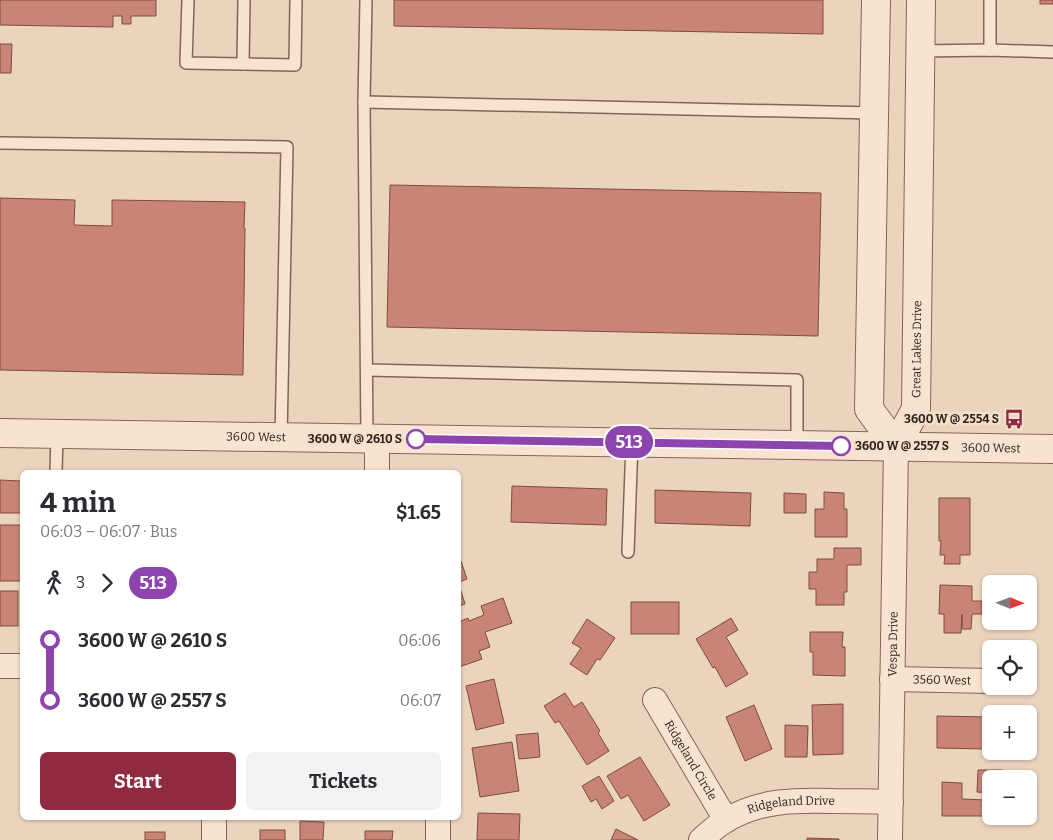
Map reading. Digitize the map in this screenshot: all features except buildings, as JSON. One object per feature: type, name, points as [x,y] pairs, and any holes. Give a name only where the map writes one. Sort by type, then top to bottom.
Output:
[{"type":"street","points":[[876,0],[869,409],[896,446]]},
{"type":"street","name":"Great Lakes Drive","points":[[896,446],[916,409],[921,0]]},
{"type":"street","name":"3600 West","points":[[0,433],[1053,449]]},
{"type":"street","points":[[372,438],[377,470]]},
{"type":"street","name":"Vespa Drive","points":[[890,840],[896,446]]},
{"type":"street","points":[[0,666],[20,666]]},
{"type":"street","name":"3560 West","points":[[892,679],[982,681]]},
{"type":"street","name":"Ridgeland Circle","points":[[655,700],[726,820]]},
{"type":"street","name":"Ridgeland Drive","points":[[701,840],[726,820],[763,805],[802,800],[891,802]]},
{"type":"street","points":[[214,820],[214,840]]},
{"type":"street","points":[[438,820],[438,840]]},
{"type":"lane","points":[[188,0],[186,63],[295,65],[296,0]]},
{"type":"lane","points":[[243,64],[244,0]]},
{"type":"lane","points":[[366,0],[364,102],[367,370],[372,438]]},
{"type":"lane","points":[[990,0],[990,50]]},
{"type":"lane","points":[[920,51],[990,50],[1053,52]]},
{"type":"lane","points":[[364,102],[874,113]]},
{"type":"lane","points":[[0,143],[287,148],[281,437]]},
{"type":"lane","points":[[367,370],[797,380],[797,445]]},
{"type":"lane","points":[[56,470],[57,434]]},
{"type":"lane","points":[[628,552],[632,442]]},
{"type":"bus line","name":"513","points":[[416,439],[841,446]]},
{"type":"place","name":"3600 W @ 2554 S","points":[[1014,419]]},
{"type":"place","name":"3600 W @ 2610 S","points":[[416,439]]},
{"type":"place","name":"3600 W @ 2557 S","points":[[841,446]]}]
